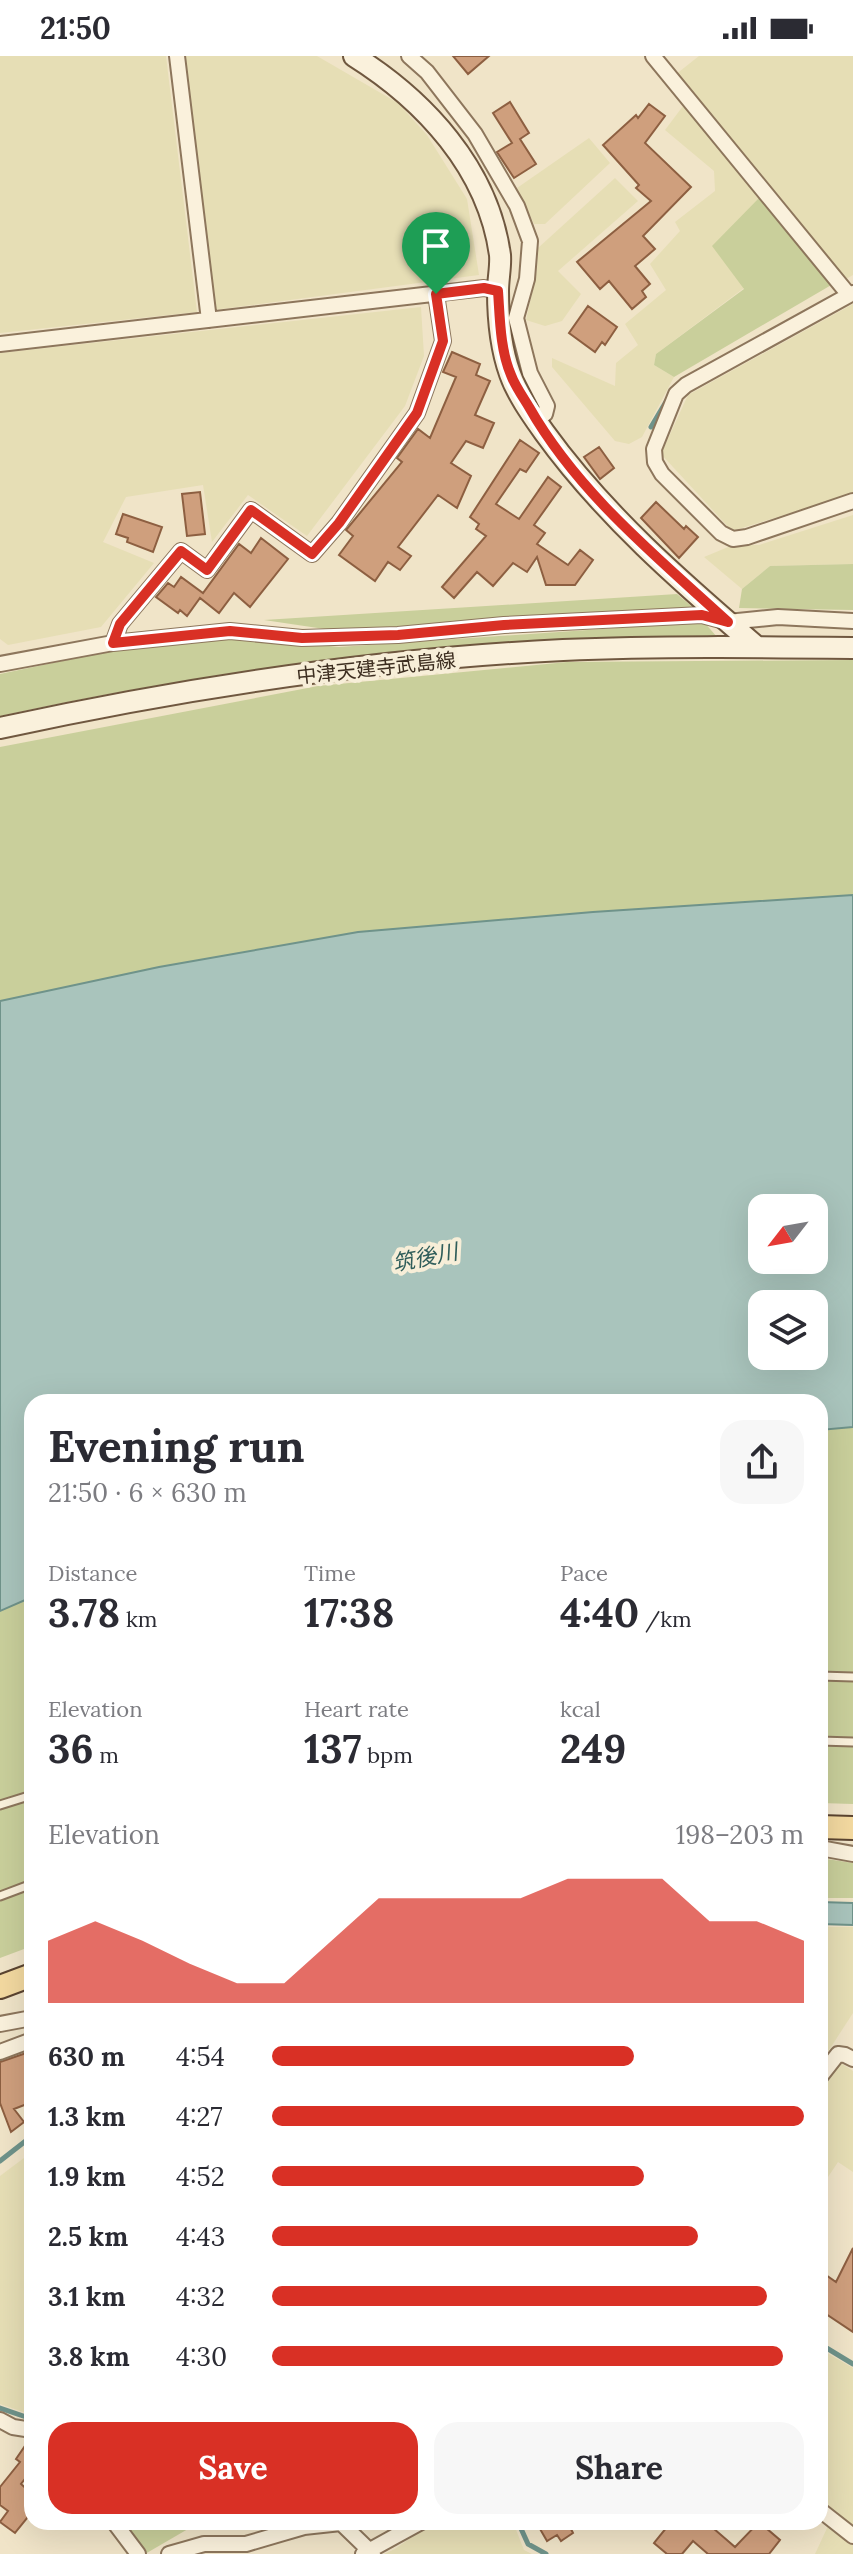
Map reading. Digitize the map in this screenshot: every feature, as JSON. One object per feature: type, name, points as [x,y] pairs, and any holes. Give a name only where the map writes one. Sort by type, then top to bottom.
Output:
[{"type":"main road","points":[[354,56],[414,99],[436,122],[460,154],[482,195],[495,230],[500,258],[498,291],[501,334],[511,376],[536,420],[588,488],[621,524],[757,647]]},
{"type":"main road","name":"中津天建寺武島線","points":[[0,728],[108,705],[409,662],[562,650],[853,648]]},
{"type":"main road","points":[[828,1827],[853,1828]]},
{"type":"main road","points":[[0,1987],[24,1978]]},
{"type":"street","points":[[177,56],[209,320]]},
{"type":"street","points":[[409,56],[427,72],[475,134],[517,206],[530,241],[527,279],[516,318],[530,373],[547,406],[545,414],[536,420]]},
{"type":"street","points":[[653,56],[851,294],[686,385],[676,394],[654,449],[655,462],[662,474],[721,533],[733,539],[853,501]]},
{"type":"street","points":[[0,344],[484,288],[498,291]]},
{"type":"street","points":[[113,643],[120,624],[181,551],[207,570],[251,510],[312,554],[339,523],[417,413],[443,341],[436,294]]},
{"type":"street","points":[[2,660],[113,643],[230,631],[302,638],[398,635],[504,625],[702,615],[728,622],[778,617],[853,621]]},
{"type":"street","points":[[828,1849],[853,1854]]},
{"type":"street","points":[[0,2024],[24,2020]]},
{"type":"street","points":[[0,2052],[24,2043]]},
{"type":"street","points":[[828,2067],[838,2054],[853,2059]]},
{"type":"street","points":[[0,2420],[24,2429]]},
{"type":"street","points":[[828,2516],[853,2536]]},
{"type":"street","points":[[120,2530],[138,2554]]},
{"type":"street","points":[[169,2554],[204,2544],[246,2544],[294,2530]]},
{"type":"street","points":[[347,2530],[368,2553],[407,2530]]},
{"type":"lane","points":[[828,1676],[853,1677]]},
{"type":"lane","points":[[828,1741],[853,1742]]},
{"type":"lane","points":[[0,1805],[24,1798]]},
{"type":"lane","points":[[0,1896],[24,1887]]},
{"type":"shaded area","points":[[0,56],[166,56],[197,312],[0,333]]},
{"type":"shaded area","points":[[183,56],[317,56],[398,103],[427,135],[467,199],[479,275],[214,310]]},
{"type":"shaded area","points":[[699,56],[853,56],[853,275],[846,279],[675,75]]},
{"type":"shaded area","points":[[683,106],[760,197],[744,288],[656,354],[654,365],[674,377],[642,437],[629,444],[615,441],[552,367],[552,358],[615,386],[616,363],[638,345],[625,324],[666,290],[650,264],[680,231],[675,222],[715,191],[714,171],[665,130]]},
{"type":"shaded area","points":[[589,138],[610,163],[545,224],[534,224],[517,188]]},
{"type":"shaded area","points":[[615,178],[638,201],[558,271],[581,294],[562,321],[545,326],[526,320],[537,270],[538,248]]},
{"type":"shaded area","points":[[853,304],[853,494],[732,531],[661,454],[688,395]]},
{"type":"shaded area","points":[[421,307],[424,356],[405,406],[307,536],[248,495],[212,542],[203,485],[126,497],[103,542],[154,563],[101,627],[8,645],[0,639],[0,353]]},
{"type":"shaded area","points":[[853,515],[853,564],[770,566],[742,589],[704,557],[733,545],[759,545]]},
{"type":"shaded area","points":[[828,1927],[853,1927],[853,2013],[828,2052]]},
{"type":"shaded area","points":[[839,2062],[853,2071],[853,2172],[838,2162],[828,2177],[828,2078]]},
{"type":"shaded area","points":[[24,2158],[24,2412],[0,2404],[0,2176]]},
{"type":"shaded area","points":[[828,2354],[853,2368],[853,2554],[815,2554],[834,2513],[828,2508]]},
{"type":"shaded area","points":[[422,2530],[516,2530],[524,2550],[532,2554],[384,2554]]},
{"type":"green space","points":[[760,197],[833,284],[674,377],[654,365],[656,354],[744,289],[712,246]]},
{"type":"green space","points":[[853,564],[853,610],[739,608],[742,589],[770,566]]},
{"type":"green space","points":[[677,594],[695,609],[338,631],[264,620]]},
{"type":"green space","points":[[704,622],[717,637],[559,639],[348,657],[139,688],[0,716],[0,674],[115,650],[231,636],[339,647]]},
{"type":"green space","points":[[853,660],[853,895],[593,912],[358,932],[159,967],[0,1001],[0,747],[318,686],[567,662]]},
{"type":"green space","points":[[853,1427],[853,1804],[828,1803],[828,1429]]},
{"type":"green space","points":[[24,1600],[24,1949],[0,1958],[0,1611]]},
{"type":"green space","points":[[828,1859],[853,1863],[853,1898],[828,1898]]},
{"type":"green space","points":[[128,2530],[186,2530],[145,2554]]},
{"type":"water","name":"筑後川","points":[[853,895],[853,1427],[828,1429],[828,1394],[24,1394],[24,1600],[0,1611],[0,1001],[159,967],[358,932],[593,912]]},
{"type":"water","points":[[828,1902],[853,1903],[853,1925],[828,1924]]},
{"type":"building","points":[[453,56],[489,56],[468,74]]},
{"type":"building","points":[[510,102],[529,133],[520,139],[536,164],[514,178],[497,152],[512,143],[493,113]]},
{"type":"building","points":[[649,104],[665,116],[645,143],[691,187],[643,236],[655,249],[635,266],[650,284],[642,291],[646,297],[632,309],[609,281],[600,289],[577,262],[651,201],[636,188],[639,185],[603,145],[636,115],[638,118]]},
{"type":"building","points":[[588,306],[617,327],[605,345],[602,342],[595,352],[569,333]]},
{"type":"building","points":[[452,352],[480,364],[476,375],[490,381],[475,415],[494,423],[483,448],[466,441],[451,463],[471,476],[457,508],[438,495],[398,547],[411,556],[400,570],[388,562],[375,581],[339,555],[353,536],[346,530],[402,462],[397,458],[418,429],[430,438],[456,377],[443,372]]},
{"type":"building","points":[[520,440],[539,453],[526,472],[520,469],[496,504],[519,519],[548,477],[561,487],[534,525],[545,533],[537,544],[568,565],[580,550],[593,560],[575,585],[546,585],[537,557],[527,572],[513,563],[493,586],[477,572],[454,598],[442,587],[486,536],[476,529],[479,524],[470,517]]},
{"type":"building","points":[[599,447],[614,468],[600,479],[584,457]]},
{"type":"building","points":[[200,492],[205,534],[187,536],[182,494]]},
{"type":"building","points":[[656,502],[684,529],[686,526],[698,537],[679,558],[641,518]]},
{"type":"building","points":[[123,514],[162,527],[153,552],[116,534]]},
{"type":"building","points":[[261,538],[288,559],[250,607],[234,593],[219,613],[200,598],[187,616],[156,597],[168,583],[174,587],[181,577],[203,593],[239,544],[251,553]]},
{"type":"building","points":[[24,2054],[24,2105],[14,2109],[24,2122],[11,2132],[0,2103],[0,2062]]},
{"type":"building","points":[[853,2248],[853,2332],[828,2315],[828,2276],[836,2282]]},
{"type":"building","points":[[24,2447],[24,2480],[21,2484],[24,2487],[24,2522],[15,2533],[0,2522],[8,2511],[0,2505],[0,2487],[20,2462],[16,2459]]},
{"type":"building","points":[[541,2530],[572,2530],[573,2533],[561,2541],[557,2535],[547,2541]]},
{"type":"building","points":[[665,2530],[715,2530],[735,2547],[751,2530],[768,2530],[780,2540],[769,2554],[708,2554],[693,2541],[682,2554],[667,2554],[654,2543]]},
{"type":"waterway","points":[[651,427],[667,400]]},
{"type":"waterway","points":[[0,2161],[24,2142]]},
{"type":"waterway","points":[[828,2349],[853,2364]]},
{"type":"waterway","points":[[0,2408],[24,2416]]},
{"type":"waterway","points":[[522,2530],[528,2544],[546,2554]]},
{"type":"route","points":[[484,288],[498,291],[501,334],[511,376],[536,420],[588,488],[621,524],[728,622],[702,615],[504,625],[398,635],[302,638],[230,631],[113,643],[120,624],[181,551],[207,570],[251,510],[312,554],[339,523],[417,413],[443,341],[436,294],[484,288]]}]
